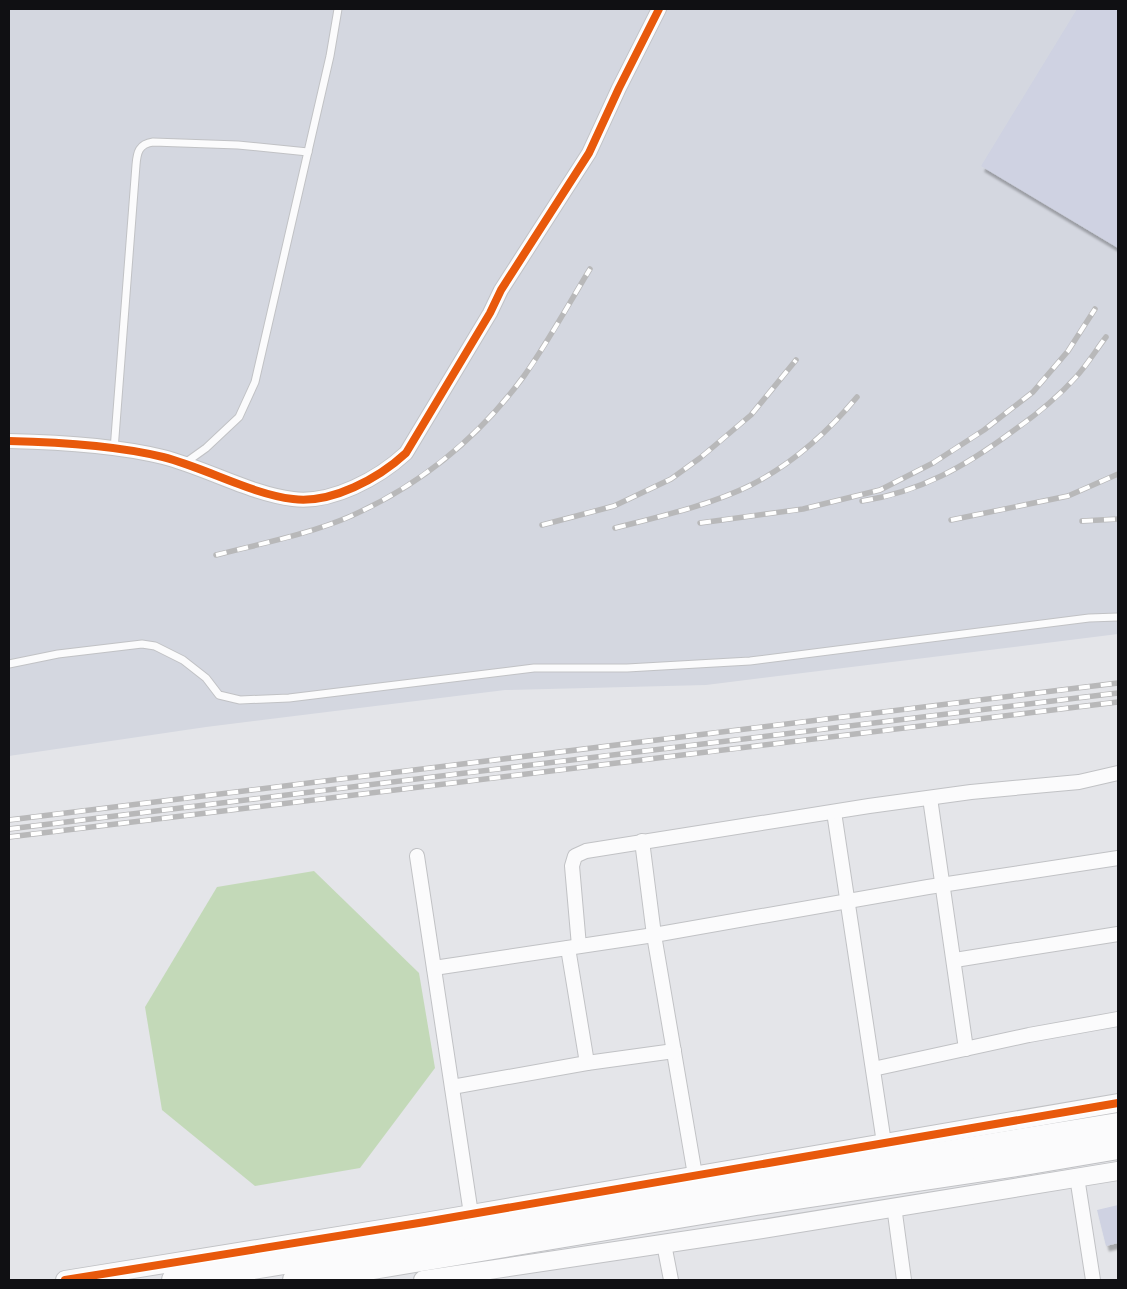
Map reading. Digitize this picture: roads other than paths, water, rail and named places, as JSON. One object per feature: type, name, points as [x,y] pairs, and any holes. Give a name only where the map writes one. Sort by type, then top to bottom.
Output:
[{"type":"highway","points":[[295,1280],[820,1184],[1118,1125]]},
{"type":"highway","points":[[174,1280],[820,1184],[1118,1147]]},
{"type":"street","points":[[9,441],[114,450],[162,457],[273,495],[302,499],[329,494],[372,479],[390,468],[406,453],[490,313],[501,290],[589,153],[618,88],[659,9]]},
{"type":"street","points":[[587,1063],[574,947],[572,860],[579,853],[642,841],[930,798],[1079,782],[1118,772]]},
{"type":"street","points":[[930,798],[955,960],[966,1049]]},
{"type":"street","points":[[834,812],[884,1143]]},
{"type":"street","points":[[642,841],[654,935],[695,1175]]},
{"type":"street","points":[[417,856],[472,1214]]},
{"type":"street","points":[[434,968],[654,935],[846,901],[1118,858]]},
{"type":"street","points":[[955,960],[1118,934]]},
{"type":"street","points":[[873,1069],[1070,1027],[1118,1019]]},
{"type":"street","points":[[452,1087],[587,1063],[674,1051]]},
{"type":"street","points":[[65,1280],[147,1274],[472,1214],[1118,1103]]},
{"type":"street","points":[[423,1280],[484,1276],[664,1244],[1118,1171]]},
{"type":"street","points":[[1077,1177],[1093,1280]]},
{"type":"street","points":[[894,1206],[904,1280]]},
{"type":"street","points":[[664,1244],[671,1280]]},
{"type":"lane","points":[[185,464],[206,448],[239,417],[255,382],[330,56],[338,9]]},
{"type":"lane","points":[[114,450],[136,165],[140,148],[145,143],[153,142],[238,145],[308,152]]},
{"type":"lane","points":[[9,664],[58,654],[142,644],[155,646],[183,660],[206,678],[219,694],[240,700],[289,698],[534,668],[627,668],[750,660],[1088,618],[1118,616]]},
{"type":"railway","points":[[216,555],[302,533],[351,516],[401,490],[424,474],[468,439],[488,419],[524,376],[550,337],[590,269]]},
{"type":"railway","points":[[700,523],[803,509],[880,490],[933,463],[984,430],[1033,392],[1068,351],[1095,309]]},
{"type":"railway","points":[[862,501],[903,491],[942,476],[995,444],[1061,392],[1080,372],[1106,337]]},
{"type":"railway","points":[[542,525],[614,506],[671,479],[700,458],[751,415],[796,360]]},
{"type":"railway","points":[[615,528],[719,499],[766,477],[808,447],[834,423],[857,397]]},
{"type":"railway","points":[[951,520],[1068,496],[1118,474]]},
{"type":"railway","points":[[1082,521],[1118,519]]},
{"type":"railway","points":[[9,820],[1118,683]]},
{"type":"railway","points":[[9,829],[1118,693]]},
{"type":"railway","points":[[9,837],[1118,702]]}]
